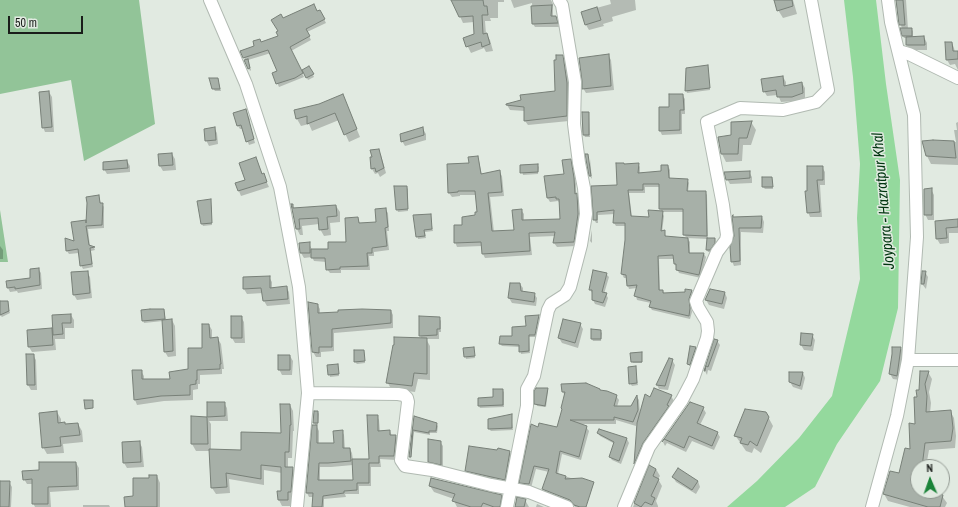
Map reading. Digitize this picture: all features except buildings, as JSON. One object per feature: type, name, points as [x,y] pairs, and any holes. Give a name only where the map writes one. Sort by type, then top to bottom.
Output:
[{"type":"street","points":[[210,0],[246,84],[280,188],[299,287],[308,393],[297,507]]},
{"type":"street","points":[[507,507],[527,406],[527,389],[534,376],[548,310],[551,304],[565,295],[570,287],[581,245],[586,214],[584,188],[574,124],[575,82],[562,5],[559,0]]},
{"type":"street","points":[[624,507],[649,447],[682,400],[693,379],[707,338],[707,322],[696,301],[717,252],[726,240],[723,204],[707,122],[740,108],[783,110],[816,102],[828,90],[811,0]]},
{"type":"street","points":[[872,507],[897,416],[908,360],[917,237],[914,115],[891,22],[888,0]]},
{"type":"street","points":[[899,51],[909,54],[958,78]]},
{"type":"street","points":[[908,360],[958,360]]},
{"type":"street","points":[[308,393],[404,395],[408,402],[401,460],[404,466],[432,470],[529,492],[567,507]]},
{"type":"shaded area","points":[[0,0],[139,0],[155,124],[84,161],[71,80],[0,94]]},
{"type":"shaded area","points":[[0,210],[8,262],[0,262]]},
{"type":"water","name":"Joypara - Hazratpur Khal","points":[[844,0],[876,0],[900,180],[898,308],[880,381],[837,444],[815,487],[785,507],[727,507],[757,481],[799,438],[832,396],[860,279],[857,218],[860,164],[853,77]]}]
